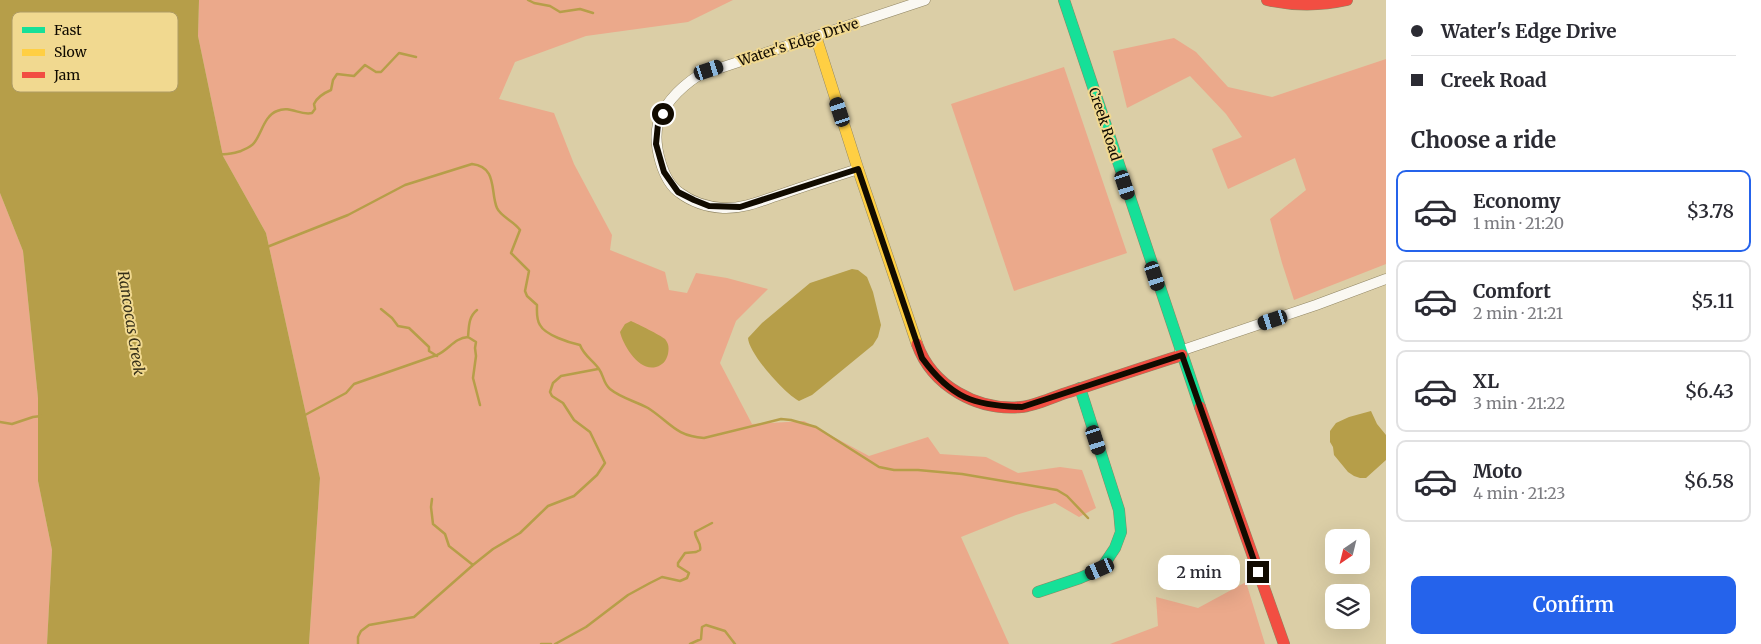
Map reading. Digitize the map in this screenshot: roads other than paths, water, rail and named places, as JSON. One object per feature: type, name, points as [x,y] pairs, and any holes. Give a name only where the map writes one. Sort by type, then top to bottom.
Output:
[{"type":"street","name":"Water's Edge Drive","points":[[858,169],[740,207],[723,208],[709,206],[678,192],[664,172],[656,144],[658,124],[668,104],[682,86],[698,75],[925,0]]},
{"type":"street","name":"Creek Road","points":[[1064,0],[1181,353],[1284,644]]},
{"type":"street","points":[[1267,0],[1297,5],[1311,5],[1347,0]]},
{"type":"street","points":[[816,37],[858,169],[922,358],[934,375],[950,389],[972,401],[996,406],[1022,407],[1181,353],[1386,278]]},
{"type":"street","points":[[1038,592],[1100,569],[1115,548],[1120,532],[1119,510],[1080,388]]},
{"type":"water","name":"Rancocas Creek","points":[[0,0],[199,0],[198,36],[223,156],[266,233],[320,478],[309,644],[47,644],[52,550],[38,481],[38,398],[23,251],[0,193]]},
{"type":"water","points":[[852,269],[858,270],[867,277],[873,292],[881,325],[878,337],[873,345],[812,395],[799,401],[785,390],[769,373],[754,354],[748,338],[762,323],[810,283]]},
{"type":"water","points":[[631,321],[665,339],[669,348],[666,359],[662,364],[656,367],[644,365],[638,362],[628,350],[620,332],[625,324]]},
{"type":"water","points":[[1371,411],[1377,424],[1386,435],[1386,460],[1366,478],[1360,478],[1348,472],[1334,455],[1330,442],[1330,431],[1336,423]]},
{"type":"waterway","points":[[528,0],[550,6],[560,12],[580,9],[593,13]]},
{"type":"waterway","points":[[221,154],[241,151],[251,146],[269,117],[277,111],[286,109],[308,114],[312,113],[317,99],[331,90],[333,80],[337,74],[354,76],[365,65],[376,72],[381,72],[399,53],[416,57]]},
{"type":"waterway","points":[[267,247],[348,215],[405,185],[472,164],[480,166],[486,170],[492,181],[497,208],[504,217],[520,230],[511,253],[529,271],[525,291],[527,296],[537,305],[537,318],[540,325],[552,335],[580,345],[599,369],[610,389],[648,408],[673,428],[694,437],[704,438],[781,419],[791,420],[816,427],[879,467],[894,470],[962,474],[1057,490],[1067,496],[1088,518]]},
{"type":"waterway","points":[[381,309],[398,326],[409,328],[429,347],[429,351],[437,356]]},
{"type":"waterway","points":[[468,337],[470,319],[477,310]]},
{"type":"waterway","points":[[305,415],[346,393],[354,384],[437,355],[455,342],[468,337],[476,342],[473,378],[480,405]]},
{"type":"waterway","points":[[358,644],[358,637],[361,631],[369,625],[414,617],[493,549],[520,533],[548,506],[574,496],[597,475],[605,463],[590,432],[574,420],[563,403],[552,396],[550,392],[553,383],[561,376],[598,369]]},
{"type":"waterway","points":[[0,422],[12,424],[41,416]]},
{"type":"waterway","points":[[432,499],[433,524],[445,534],[449,546],[473,565]]},
{"type":"waterway","points":[[555,644],[586,627],[628,595],[650,583],[662,577],[680,581],[687,578],[689,573],[678,566],[678,563],[685,553],[700,550],[695,532],[712,523]]},
{"type":"waterway","points":[[690,644],[701,639],[702,627],[706,625],[725,631],[735,644]]},
{"type":"waterway","points":[[541,644],[551,644]]}]
